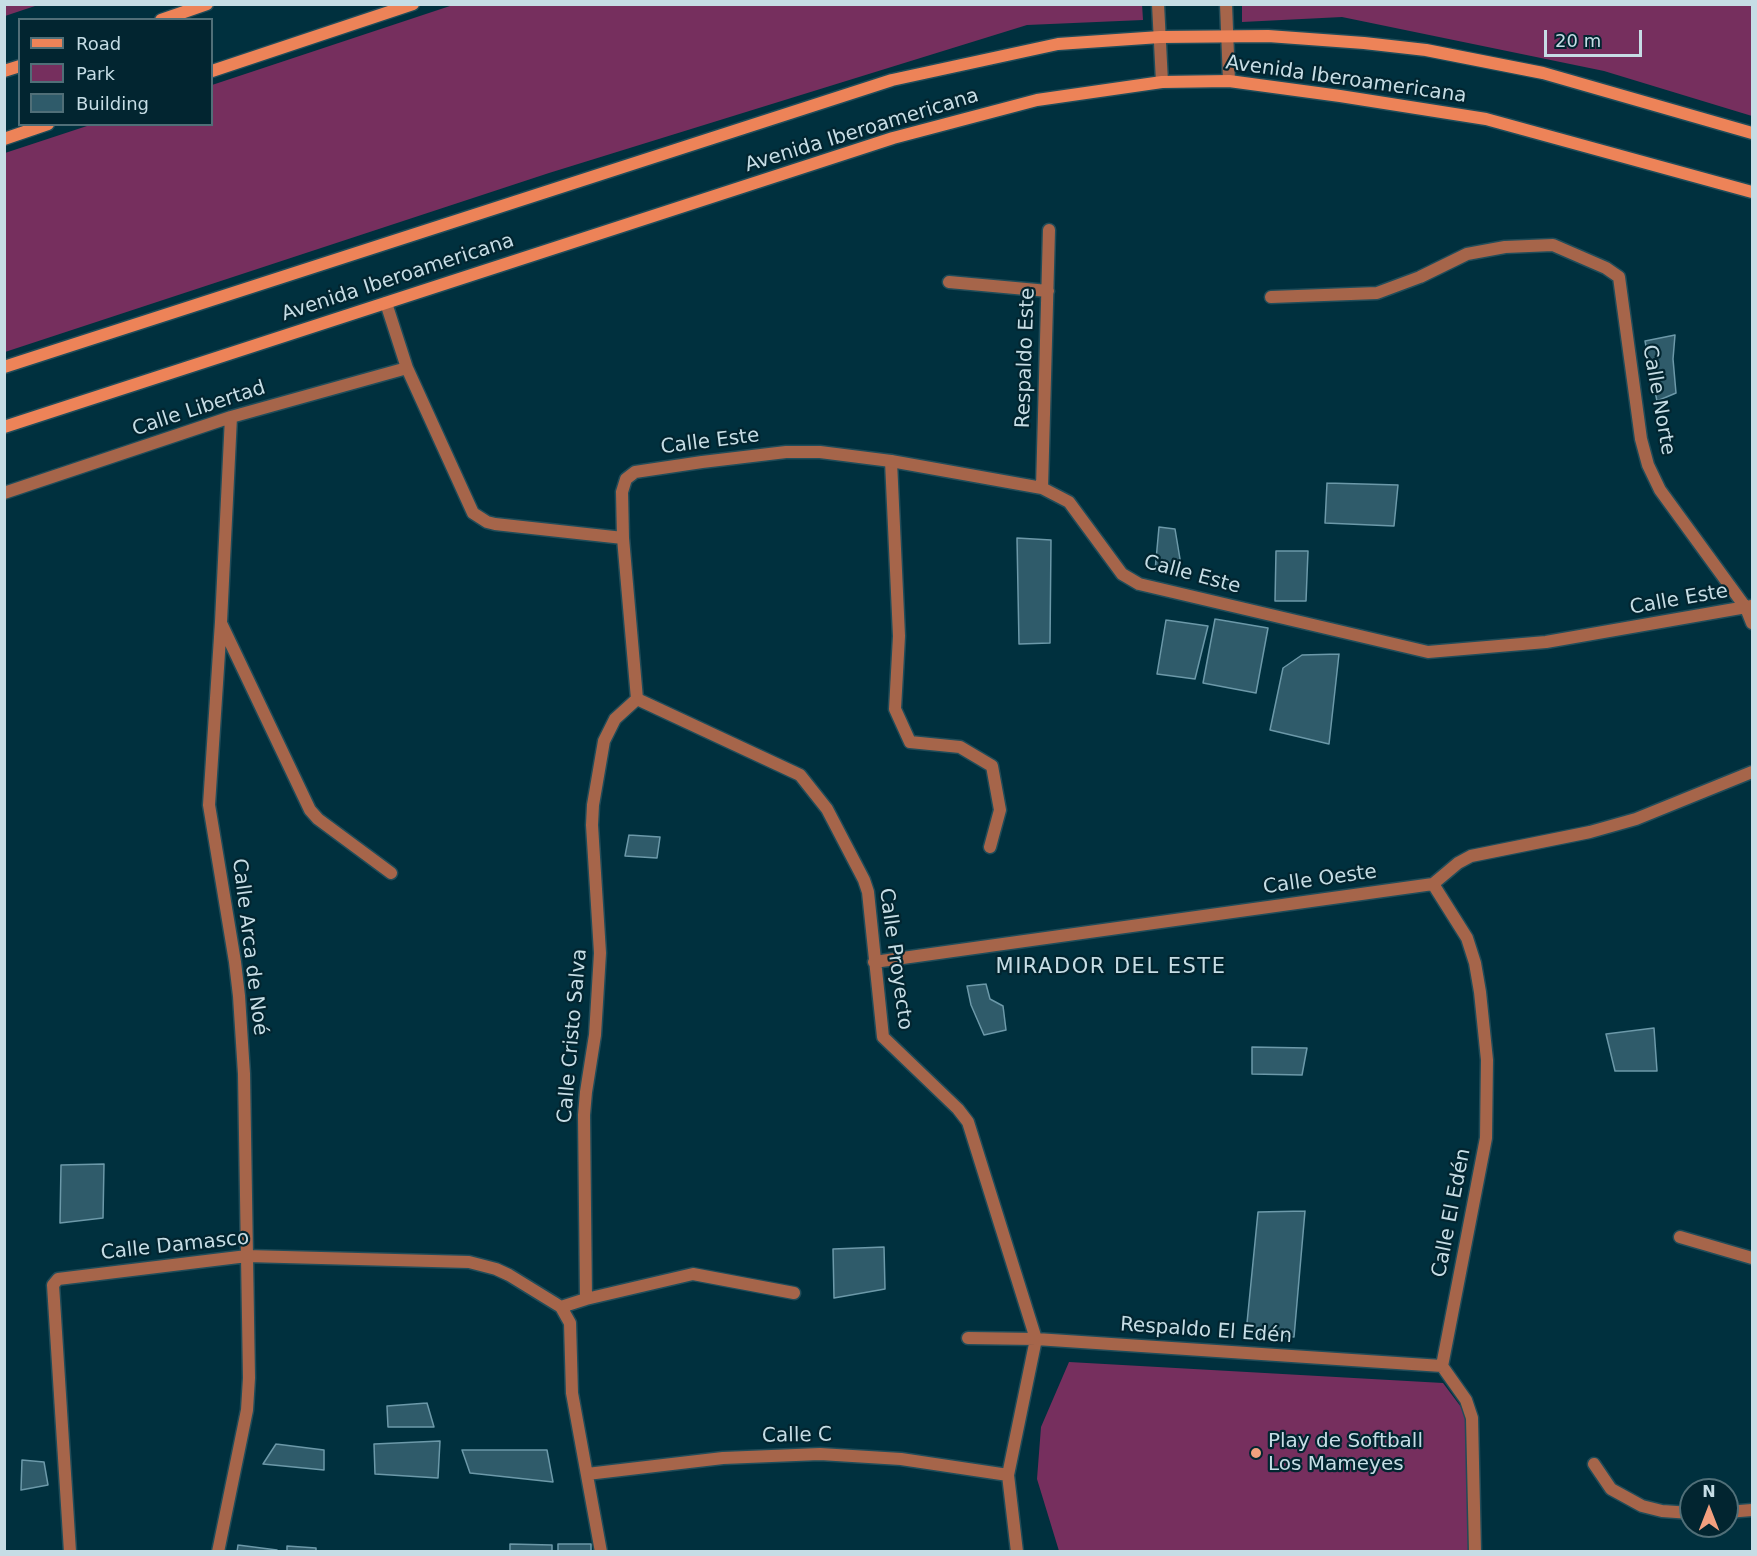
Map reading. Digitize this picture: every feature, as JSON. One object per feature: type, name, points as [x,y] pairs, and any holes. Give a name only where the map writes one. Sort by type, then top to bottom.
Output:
[{"type":"street","points":[[167,18],[207,4]]},
{"type":"street","points":[[213,71],[413,4]]},
{"type":"street","points":[[1158,4],[1162,82]]},
{"type":"street","points":[[1226,4],[1229,81]]},
{"type":"street","name":"Avenida Iberoamericana","points":[[4,367],[892,80],[1058,44],[1160,38],[1268,36],[1364,43],[1447,54],[1543,73],[1752,133]]},
{"type":"street","name":"Avenida Iberoamericana","points":[[4,427],[893,138],[1037,100],[1162,82],[1229,81],[1486,119],[1752,192]]},
{"type":"street","points":[[4,139],[42,126]]},
{"type":"street","name":"Respaldo Este","points":[[1042,488],[1049,230]]},
{"type":"street","name":"Calle Norte","points":[[1271,297],[1377,293],[1420,277],[1467,254],[1505,247],[1556,246],[1606,268],[1619,277],[1641,439],[1648,465],[1660,490],[1749,607],[1752,623]]},
{"type":"street","points":[[949,282],[1048,291]]},
{"type":"street","points":[[386,303],[407,368],[473,513],[495,524],[623,538],[637,699]]},
{"type":"street","name":"Calle Libertad","points":[[4,493],[231,417],[407,368]]},
{"type":"street","name":"Calle Arca de Noé","points":[[218,1551],[247,1410],[249,1378],[244,1074],[239,996],[229,920],[209,805],[231,417]]},
{"type":"street","name":"Calle Este","points":[[623,538],[622,492],[626,479],[640,471],[786,452],[820,452],[891,460],[1042,488],[1069,502],[1122,574],[1139,584],[1428,652],[1546,642],[1749,607]]},
{"type":"street","points":[[891,460],[899,636],[894,709],[910,742],[960,747],[992,766],[1000,810],[990,847]]},
{"type":"street","points":[[221,622],[310,810],[318,819],[391,873]]},
{"type":"street","name":"Calle Proyecto","points":[[637,699],[794,771],[806,781],[826,809],[867,886],[884,1039],[958,1109],[968,1122],[1036,1339],[1008,1475],[1017,1551]]},
{"type":"street","name":"Calle Cristo Salva","points":[[586,1299],[584,1115],[595,1035],[600,953],[592,825],[593,805],[604,741],[615,719],[637,699]]},
{"type":"street","points":[[1433,884],[1458,863],[1471,856],[1590,832],[1636,819],[1752,772]]},
{"type":"street","name":"Calle Oeste","points":[[874,962],[1433,884]]},
{"type":"street","name":"Calle El Edén","points":[[1433,884],[1467,938],[1475,963],[1487,1060],[1486,1138],[1442,1366]]},
{"type":"street","points":[[1680,1237],[1752,1258]]},
{"type":"street","name":"Calle Damasco","points":[[70,1551],[52,1285],[58,1279],[247,1256],[469,1262],[503,1272],[561,1307]]},
{"type":"street","points":[[602,1551],[572,1393],[570,1323],[561,1307],[693,1274],[794,1293]]},
{"type":"street","name":"Respaldo El Edén","points":[[968,1338],[1036,1339],[1442,1366]]},
{"type":"street","points":[[1442,1366],[1466,1400],[1472,1418],[1475,1551]]},
{"type":"street","name":"Calle C","points":[[587,1474],[723,1458],[820,1454],[901,1459],[1008,1475]]},
{"type":"street","points":[[1594,1464],[1611,1489],[1642,1506],[1679,1512]]},
{"type":"green space","points":[[5,4],[38,4],[38,5],[5,16]]},
{"type":"green space","points":[[456,4],[1142,4],[1143,20],[1027,25],[549,173],[5,352],[5,153],[87,126],[213,126],[213,85]]},
{"type":"green space","points":[[1242,5],[1752,5],[1752,116],[1604,71],[1342,17],[1242,22]]},
{"type":"green space","name":"Play de Softball Los Mameyes","points":[[1069,1362],[1443,1383],[1473,1423],[1470,1551],[1059,1551],[1037,1479],[1041,1427]]},
{"type":"building","points":[[1675,335],[1673,359],[1676,393],[1657,401],[1645,341]]},
{"type":"building","points":[[1327,483],[1398,485],[1394,526],[1325,523]]},
{"type":"building","points":[[1159,527],[1175,529],[1182,571],[1155,571]]},
{"type":"building","points":[[1017,538],[1051,540],[1050,643],[1019,644]]},
{"type":"building","points":[[1276,551],[1308,551],[1306,601],[1275,601]]},
{"type":"building","points":[[1215,619],[1268,628],[1256,693],[1203,683]]},
{"type":"building","points":[[1166,620],[1208,626],[1195,679],[1157,674]]},
{"type":"building","points":[[1339,654],[1329,744],[1270,730],[1283,668],[1302,655]]},
{"type":"building","points":[[629,835],[660,837],[657,858],[625,856]]},
{"type":"building","points":[[986,984],[990,999],[1003,1006],[1006,1030],[984,1035],[971,1005],[967,986]]},
{"type":"building","points":[[1654,1028],[1657,1071],[1615,1071],[1606,1034]]},
{"type":"building","points":[[1252,1047],[1307,1048],[1302,1075],[1252,1074]]},
{"type":"building","points":[[104,1164],[103,1218],[60,1223],[61,1165]]},
{"type":"building","points":[[1305,1211],[1294,1337],[1246,1333],[1258,1212]]},
{"type":"building","points":[[884,1247],[885,1289],[834,1298],[833,1249]]},
{"type":"building","points":[[427,1403],[434,1427],[388,1427],[387,1406]]},
{"type":"building","points":[[440,1441],[438,1478],[375,1474],[374,1444]]},
{"type":"building","points":[[276,1444],[324,1450],[324,1470],[263,1464]]},
{"type":"building","points":[[462,1450],[547,1450],[553,1482],[470,1473]]},
{"type":"building","points":[[22,1460],[44,1462],[48,1485],[21,1490]]},
{"type":"building","points":[[510,1544],[552,1545],[552,1552],[510,1552]]},
{"type":"building","points":[[558,1544],[591,1544],[591,1552],[558,1552]]},
{"type":"building","points":[[238,1545],[277,1550],[277,1552],[237,1552]]},
{"type":"building","points":[[287,1546],[316,1548],[316,1552],[287,1552]]},
{"type":"place","name":"Play de Softball Los Mameyes","points":[[1256,1453]]},
{"type":"district","name":"MIRADOR DEL ESTE","points":[[1111,968]]}]
